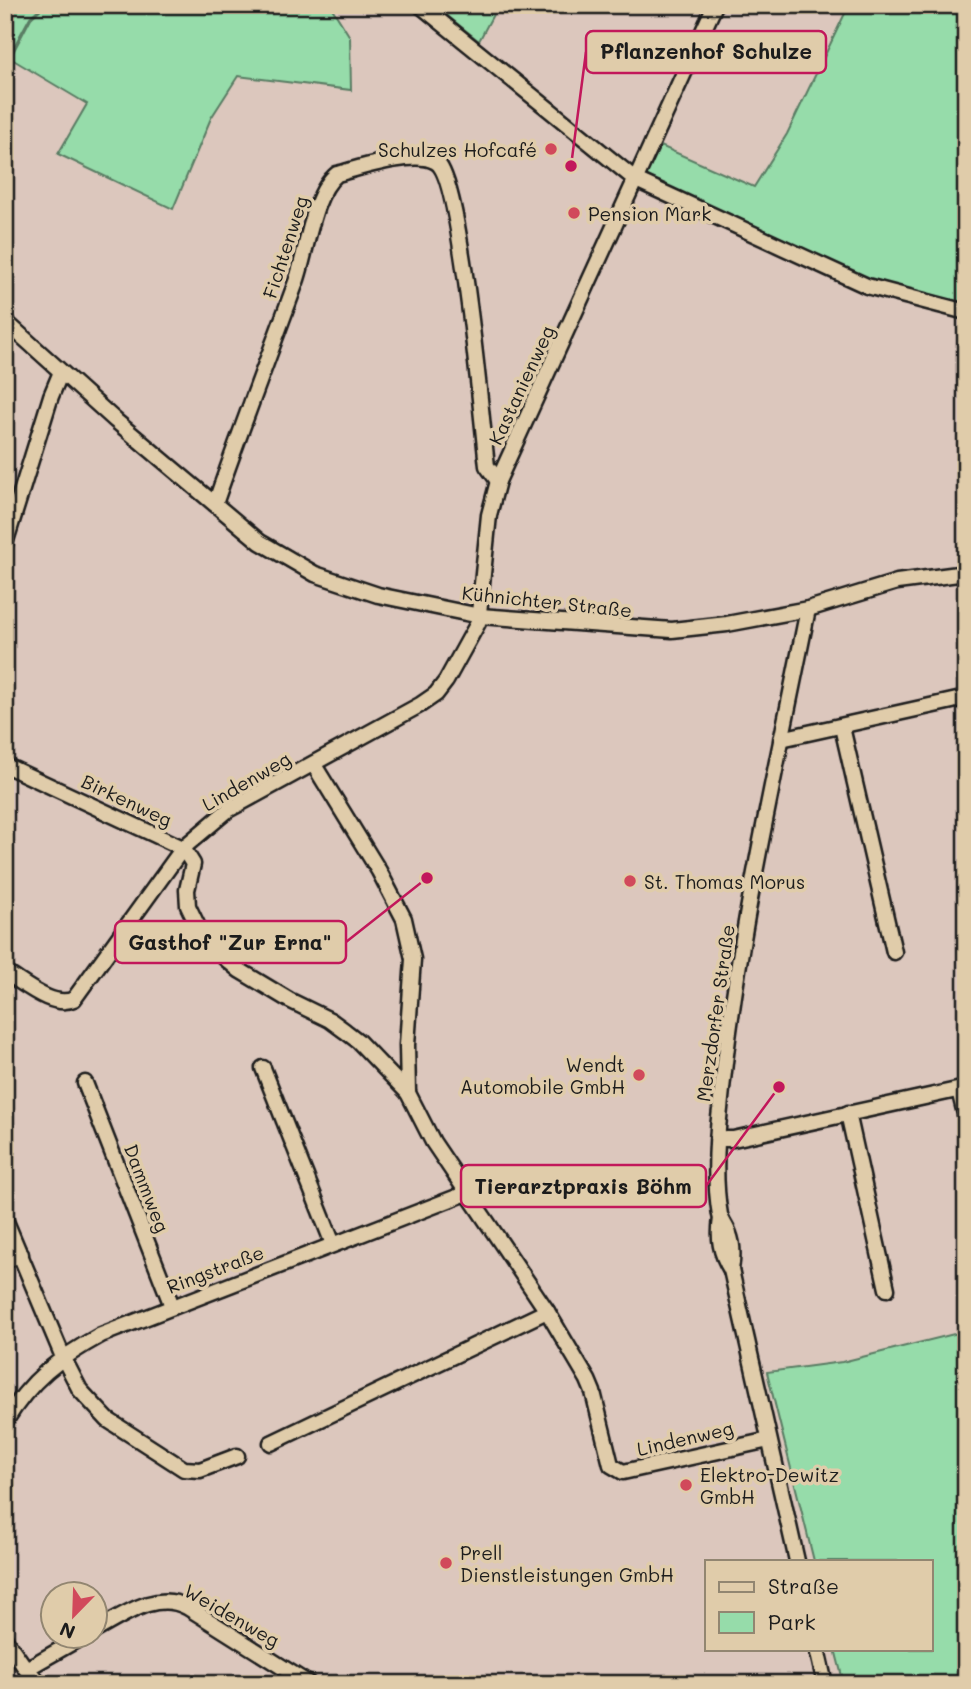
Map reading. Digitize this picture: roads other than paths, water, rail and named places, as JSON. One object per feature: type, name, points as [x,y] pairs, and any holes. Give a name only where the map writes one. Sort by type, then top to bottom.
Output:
[{"type":"street","points":[[420,5],[636,180],[867,286],[966,312]]},
{"type":"street","name":"Kastanienweg","points":[[480,617],[489,515],[498,481],[715,5]]},
{"type":"street","name":"Fichtenweg","points":[[215,504],[298,279],[328,180],[337,174],[410,157],[436,162],[443,169],[448,187],[464,259],[487,466],[498,481]]},
{"type":"street","name":"Kühnichter Straße","points":[[5,321],[260,542],[315,574],[378,596],[480,617],[658,630],[727,624],[808,609],[897,582],[966,573]]},
{"type":"street","points":[[5,544],[61,372]]},
{"type":"street","name":"Merzdorfer Straße","points":[[797,1560],[731,1270],[733,1255],[729,1234],[721,1218],[717,1182],[718,1139],[730,1020],[781,739],[808,609]]},
{"type":"street","name":"Lindenweg","points":[[480,617],[468,643],[436,694],[314,765],[228,810],[183,848],[193,864],[187,890],[188,906],[201,933],[219,953],[239,970],[289,1000],[330,1020],[358,1041],[408,1093],[433,1142],[547,1311],[593,1392],[608,1459],[616,1469],[623,1472],[769,1440]]},
{"type":"street","points":[[781,739],[966,698]]},
{"type":"street","points":[[842,727],[894,952]]},
{"type":"street","name":"Birkenweg","points":[[5,765],[183,848],[74,999],[65,1003],[55,1001],[5,972]]},
{"type":"street","name":"Lindenweg","points":[[314,765],[385,882],[404,919],[413,959],[407,1055],[408,1093]]},
{"type":"street","points":[[381,1066],[395,1063],[407,1055]]},
{"type":"street","points":[[263,1068],[333,1244]]},
{"type":"street","name":"Dammweg","points":[[85,1083],[172,1306]]},
{"type":"street","points":[[718,1139],[733,1139],[962,1089],[966,1118]]},
{"type":"street","points":[[848,1113],[887,1289]]},
{"type":"street","name":"Ringstraße","points":[[5,1422],[37,1379],[63,1357],[101,1335],[467,1193]]},
{"type":"street","points":[[5,1219],[63,1357],[80,1390],[108,1420],[184,1469],[200,1470],[237,1456]]},
{"type":"street","points":[[5,1261],[21,1254]]},
{"type":"street","points":[[271,1443],[547,1311]]},
{"type":"street","name":"Weidenweg","points":[[108,1624],[145,1605],[172,1601],[187,1607],[309,1684]]},
{"type":"street","points":[[5,1639],[26,1669],[41,1684]]},
{"type":"street","points":[[26,1669],[59,1650]]},
{"type":"street","points":[[817,1650],[825,1684]]},
{"type":"place","name":"Schulzes Hofcafé","points":[[551,149]]},
{"type":"place","name":"Pflanzenhof Schulze","points":[[571,166]]},
{"type":"place","name":"Pension Mark","points":[[574,213]]},
{"type":"place","name":"Gasthof \"Zur Erna\"","points":[[427,878]]},
{"type":"place","name":"St. Thomas Morus","points":[[630,881]]},
{"type":"place","name":"Wendt Automobile GmbH","points":[[639,1075]]},
{"type":"place","name":"Tierarztpraxis Böhm","points":[[779,1087]]},
{"type":"place","name":"Elektro-Dewitz GmbH","points":[[686,1485]]},
{"type":"place","name":"Prell Dienstleistungen GmbH","points":[[446,1563]]}]
